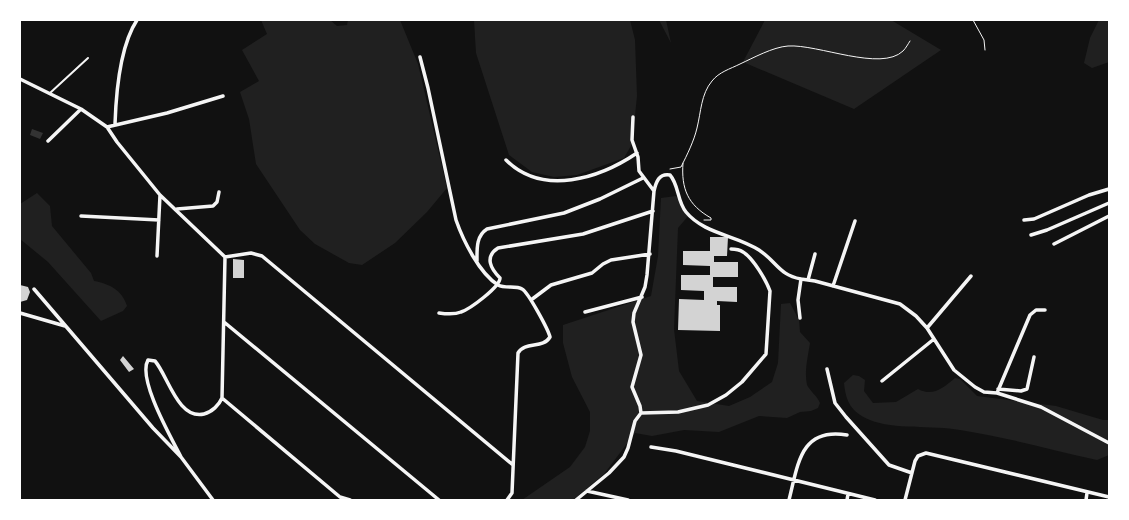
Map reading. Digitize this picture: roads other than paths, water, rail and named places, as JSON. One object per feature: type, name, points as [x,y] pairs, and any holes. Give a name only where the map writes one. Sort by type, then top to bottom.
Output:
[{"type":"street","points":[[115,124],[116,96],[121,71],[129,38],[137,20]]},
{"type":"street","points":[[420,57],[456,220],[468,250],[498,285],[507,288],[522,289],[530,300],[550,337],[543,343],[523,348],[518,353],[512,493],[507,500]]},
{"type":"street","points":[[20,79],[81,109],[107,127],[124,151],[160,195],[225,257],[222,398],[219,404],[206,413],[194,414],[181,405],[173,394],[159,365],[153,360],[148,360],[145,369],[156,407],[181,457]]},
{"type":"street","points":[[107,127],[167,113],[223,96]]},
{"type":"street","points":[[48,141],[81,109]]},
{"type":"street","points":[[633,117],[632,140],[637,153],[639,171],[654,190]]},
{"type":"street","points":[[506,160],[516,169],[527,174],[561,181],[581,179],[612,169],[637,153]]},
{"type":"street","points":[[576,500],[624,457],[635,422],[641,413],[638,402],[632,391],[632,383],[641,355],[633,322],[634,313],[645,287],[650,254],[654,190],[657,180],[666,174],[672,178],[686,212],[695,220],[715,232],[748,244],[760,251],[786,275],[900,304],[916,316],[927,328],[954,370],[961,378],[984,392],[1021,391],[1027,389],[1034,357]]},
{"type":"street","points":[[477,260],[478,241],[483,232],[487,229],[564,213],[600,199],[643,178]]},
{"type":"street","points":[[1024,220],[1034,219],[1089,195],[1109,189]]},
{"type":"street","points":[[176,209],[213,206],[217,202],[219,192]]},
{"type":"street","points":[[158,256],[160,195]]},
{"type":"street","points":[[1030,235],[1047,230],[1109,203]]},
{"type":"street","points":[[439,313],[461,312],[477,302],[498,285],[500,278],[491,268],[490,262],[491,254],[498,248],[583,234],[653,211]]},
{"type":"street","points":[[81,216],[158,220]]},
{"type":"street","points":[[1054,244],[1109,216]]},
{"type":"street","points":[[833,286],[855,221]]},
{"type":"street","points":[[641,413],[689,410],[717,401],[742,382],[766,354],[770,291],[766,282],[749,257],[742,251],[731,249]]},
{"type":"street","points":[[225,257],[251,253],[262,256],[513,465]]},
{"type":"street","points":[[530,300],[551,285],[592,273],[603,264],[611,260],[650,254]]},
{"type":"street","points":[[808,280],[815,254]]},
{"type":"street","points":[[927,328],[971,276]]},
{"type":"street","points":[[800,318],[798,300],[802,279]]},
{"type":"street","points":[[34,289],[153,428],[181,457],[213,500]]},
{"type":"street","points":[[585,312],[642,297]]},
{"type":"street","points":[[998,391],[1030,315],[1036,310],[1045,310]]},
{"type":"street","points":[[20,313],[66,326]]},
{"type":"street","points":[[224,322],[439,500]]},
{"type":"street","points":[[882,381],[934,338]]},
{"type":"street","points":[[827,369],[835,403],[846,417],[889,465],[912,473]]},
{"type":"street","points":[[998,391],[1041,407],[1109,443]]},
{"type":"street","points":[[222,398],[340,497],[350,500]]},
{"type":"street","points":[[789,500],[799,460],[807,445],[817,438],[830,433],[847,435]]},
{"type":"street","points":[[651,447],[676,451],[875,500]]},
{"type":"street","points":[[905,500],[918,456],[926,453],[1087,493],[1109,497]]},
{"type":"street","points":[[587,491],[628,500]]},
{"type":"street","points":[[1086,500],[1087,493]]},
{"type":"street","points":[[847,500],[848,494]]},
{"type":"lane","points":[[50,94],[88,58]]}]
